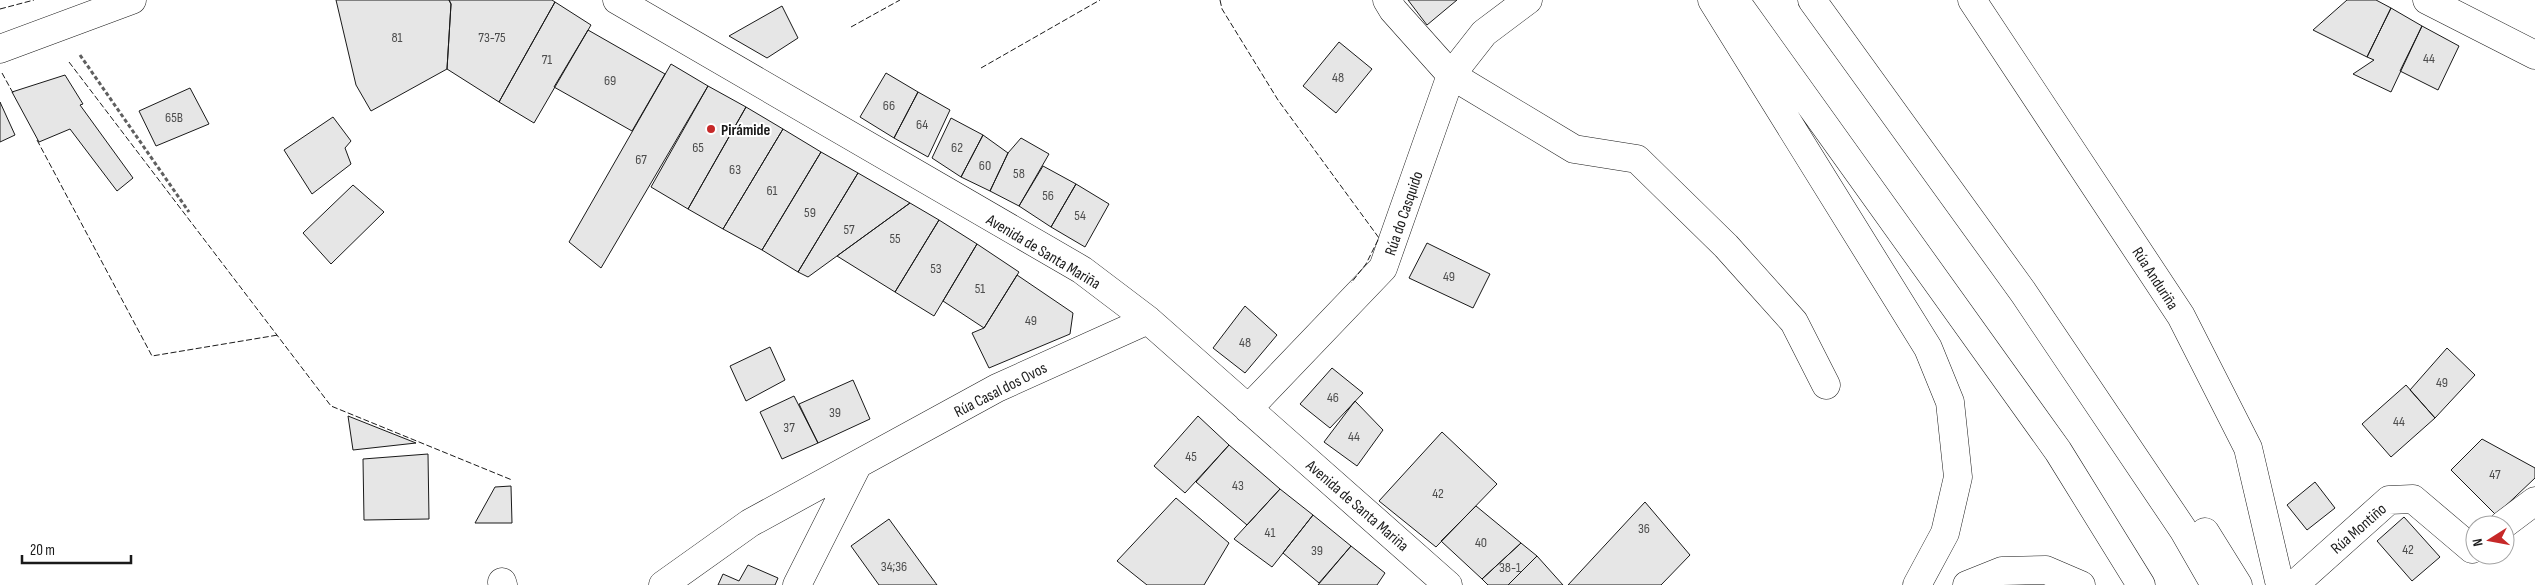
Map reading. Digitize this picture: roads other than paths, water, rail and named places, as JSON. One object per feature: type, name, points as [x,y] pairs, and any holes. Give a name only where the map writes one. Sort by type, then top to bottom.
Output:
[{"type":"main road","points":[[0,49],[61,28],[132,0]]},
{"type":"main road","name":"Avenida de Santa Mariña","points":[[617,0],[1082,270],[1148,320],[1448,585]]},
{"type":"main road","points":[[1387,0],[1393,10],[1451,75],[1574,149],[1637,159],[1726,246],[1794,322],[1826,385]]},
{"type":"main road","name":"Rúa do Casquido","points":[[1248,409],[1383,268],[1451,75],[1484,33],[1528,0]]},
{"type":"main road","points":[[1712,0],[1923,340],[1950,402],[1958,478],[1944,533],[1917,585]]},
{"type":"main road","points":[[1735,0],[2058,451],[2141,585]]},
{"type":"main road","points":[[1812,0],[2023,292],[2184,531],[2215,585]]},
{"type":"main road","name":"Rúa Anduriña","points":[[1972,0],[2181,316],[2248,448],[2280,585]]},
{"type":"main road","points":[[2427,0],[2535,54]]},
{"type":"main road","points":[[2023,292],[2145,444],[2191,508],[2238,585]]},
{"type":"main road","name":"Rúa Casal dos Ovos","points":[[664,585],[750,523],[997,388],[1148,320]]},
{"type":"main road","points":[[797,585],[857,466]]},
{"type":"main road","name":"Rúa Montiño","points":[[2294,585],[2389,500],[2413,499],[2465,543]]},
{"type":"main road","points":[[2515,516],[2535,500]]},
{"type":"main road","points":[[1967,585],[2002,572],[2046,570],[2081,585]]},
{"type":"place","name":"Pirámide","points":[[711,129]]}]
